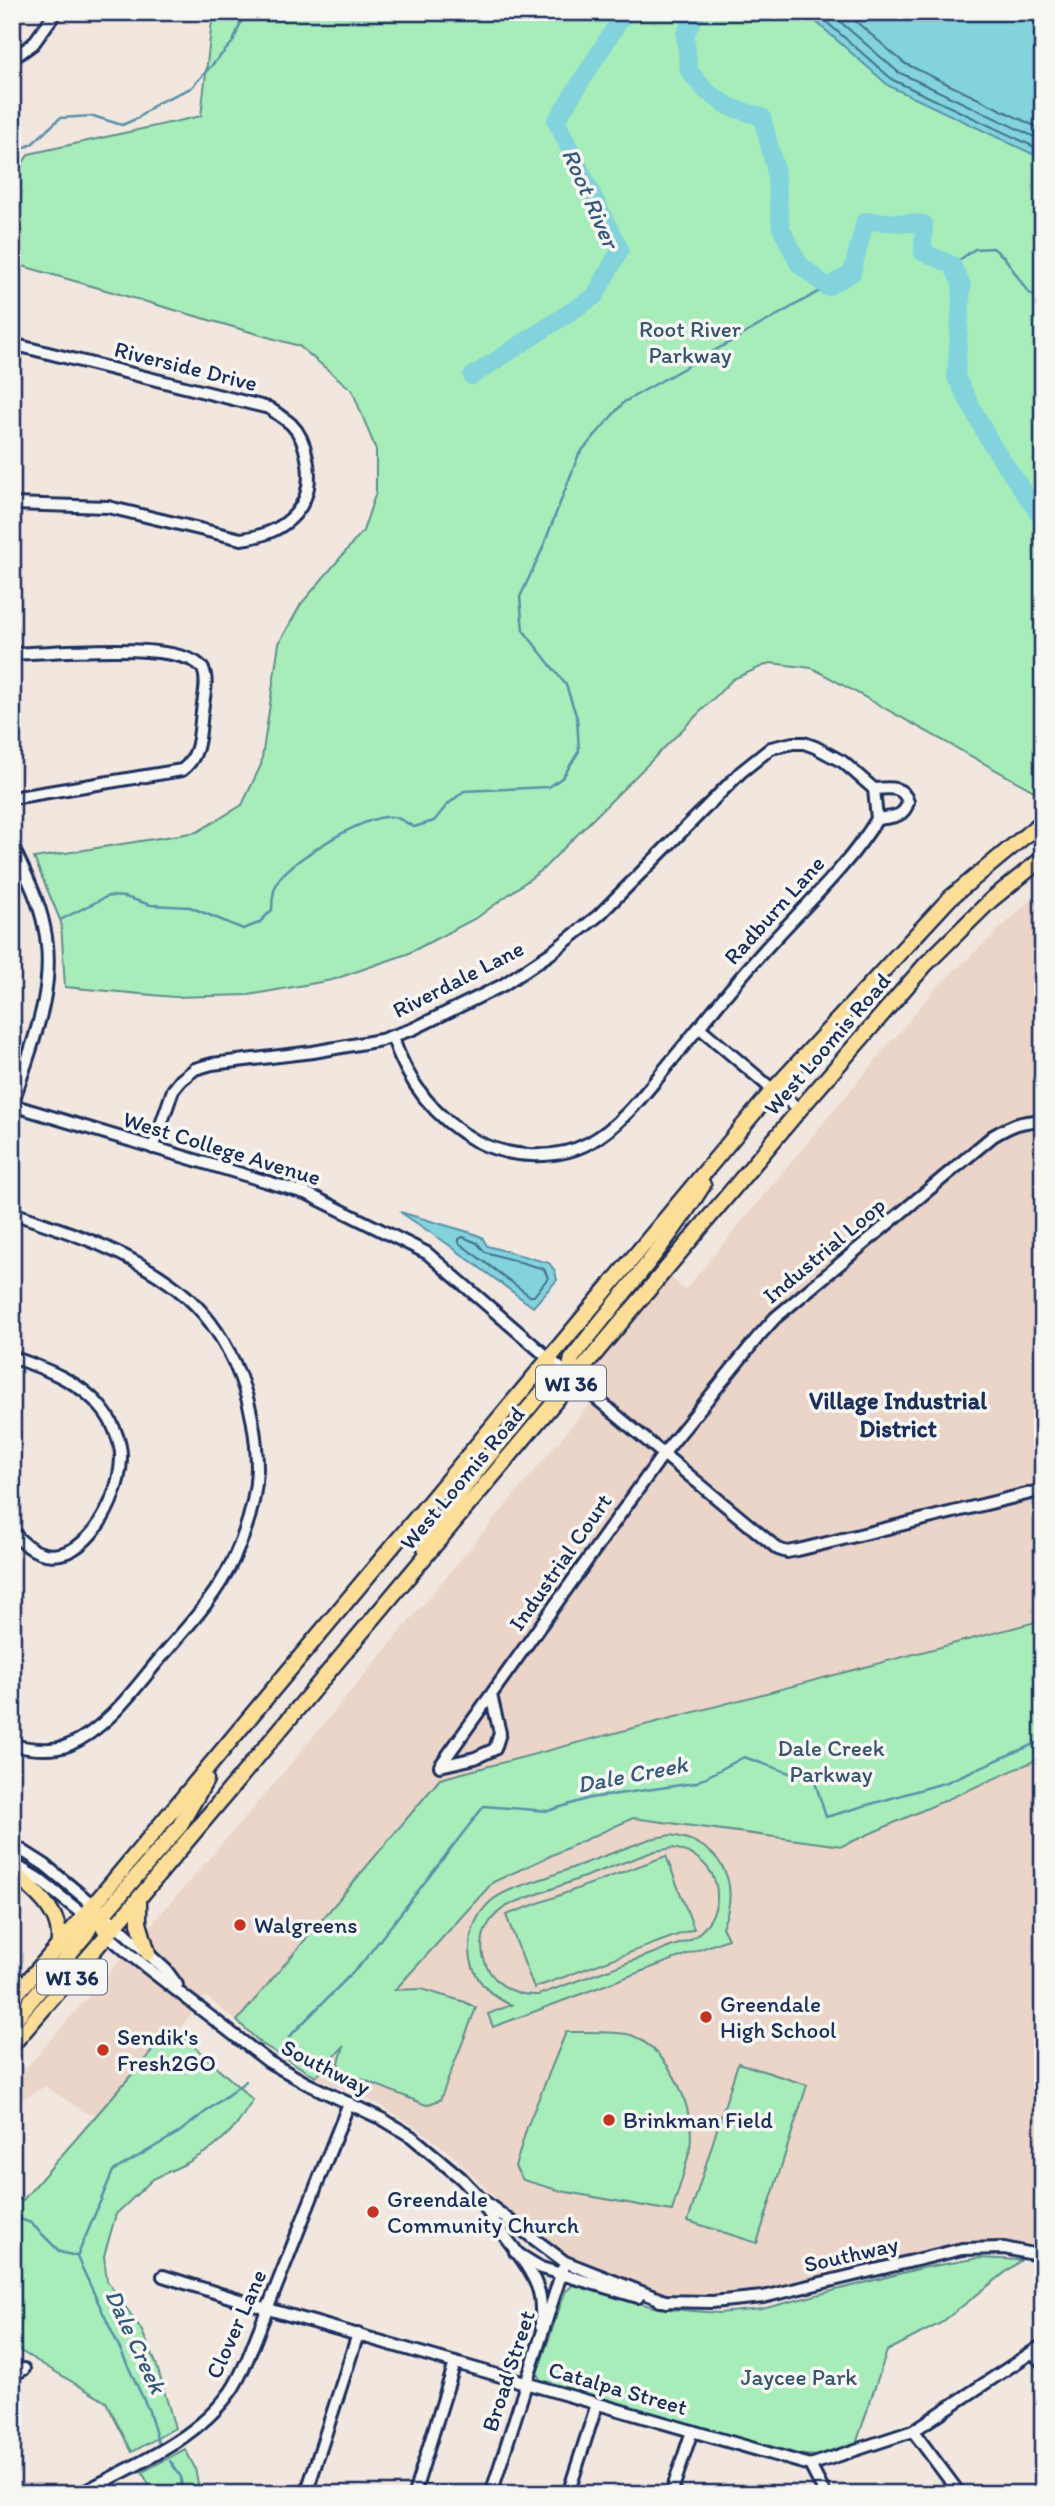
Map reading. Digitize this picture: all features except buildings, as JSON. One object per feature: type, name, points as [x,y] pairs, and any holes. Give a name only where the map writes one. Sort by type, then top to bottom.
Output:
[{"type":"main road","name":"West Loomis Road","points":[[12,1999],[57,1947],[94,1914],[225,1746],[773,1090],[950,898],[1043,821]]},
{"type":"main road","name":"West Loomis Road","points":[[12,2045],[139,1898],[800,1109],[926,964],[991,900],[1043,858]]},
{"type":"main road","points":[[574,1380],[570,1368],[572,1358],[675,1228],[727,1144]]},
{"type":"main road","points":[[410,1576],[438,1523],[470,1479],[551,1382],[548,1358]]},
{"type":"main road","points":[[12,1872],[43,1900],[56,1920],[60,1933],[57,1947]]},
{"type":"main road","points":[[139,1898],[139,1923],[148,1953]]},
{"type":"main road","points":[[12,2023],[84,1937],[94,1914],[103,1926],[112,1929]]},
{"type":"street","points":[[12,59],[33,44],[56,12]]},
{"type":"street","name":"Riverside Drive","points":[[12,344],[269,408],[292,426],[305,446],[309,491],[298,511],[281,527],[262,537],[241,539],[108,507],[12,504]]},
{"type":"street","points":[[12,654],[156,650],[192,660],[202,668],[206,680],[197,750],[193,762],[182,770],[12,798]]},
{"type":"street","name":"Riverdale Lane","points":[[153,1148],[173,1090],[195,1069],[212,1064],[313,1052],[392,1036],[503,985],[562,945],[623,893],[741,772],[771,748],[793,743],[815,747],[843,762],[874,789]]},
{"type":"street","points":[[874,789],[897,789],[903,792],[908,802],[903,813],[877,819],[874,789]]},
{"type":"street","name":"Radburn Lane","points":[[392,1036],[400,1061],[425,1100],[447,1121],[484,1144],[526,1155],[562,1152],[590,1142],[620,1120],[753,962],[859,849],[877,819]]},
{"type":"street","points":[[12,845],[44,923],[49,968],[43,1009],[12,1105]]},
{"type":"street","points":[[700,1028],[773,1090],[800,1109]]},
{"type":"street","name":"West College Avenue","points":[[12,1105],[308,1194],[428,1253],[574,1380]]},
{"type":"street","name":"Industrial Loop","points":[[664,1453],[775,1318],[993,1136],[1015,1123],[1027,1120],[1043,1121]]},
{"type":"street","points":[[12,1213],[108,1248],[148,1270],[188,1298],[211,1324],[230,1354],[245,1390],[255,1431],[257,1471],[249,1521],[232,1563],[206,1604],[115,1712],[69,1745],[37,1750],[12,1745]]},
{"type":"street","points":[[12,1357],[58,1375],[90,1395],[115,1430],[121,1458],[115,1489],[104,1515],[84,1543],[66,1555],[49,1554],[34,1551],[12,1531]]},
{"type":"street","points":[[574,1380],[778,1549],[788,1552],[1043,1490]]},
{"type":"street","name":"Industrial Court","points":[[491,1695],[500,1733],[495,1749],[475,1758],[440,1766],[664,1453]]},
{"type":"street","points":[[12,1844],[45,1865],[94,1914]]},
{"type":"street","points":[[12,1863],[94,1914]]},
{"type":"street","name":"Southway","points":[[112,1929],[148,1953],[166,1970],[185,1995]]},
{"type":"street","name":"Southway","points":[[112,1929],[132,1956],[269,2062],[412,2137],[461,2178],[481,2199],[565,2262],[667,2302]]},
{"type":"street","name":"Clover Lane","points":[[80,2494],[172,2444],[207,2420],[232,2390],[268,2309],[349,2103]]},
{"type":"street","name":"Southway","points":[[481,2199],[493,2222],[539,2291],[542,2308],[540,2342]]},
{"type":"street","name":"Southway","points":[[515,2252],[541,2268],[639,2298],[667,2302],[712,2302],[763,2297],[962,2249],[1004,2248],[1043,2256]]},
{"type":"street","name":"Broad Street","points":[[491,2494],[565,2262]]},
{"type":"street","name":"Catalpa Street","points":[[163,2276],[268,2309],[810,2465]]},
{"type":"street","points":[[306,2494],[358,2334]]},
{"type":"street","points":[[825,2494],[810,2465],[913,2431],[1043,2345]]},
{"type":"street","points":[[1033,2353],[1043,2363]]},
{"type":"street","points":[[414,2494],[455,2363]]},
{"type":"street","points":[[12,2375],[24,2369]]},
{"type":"street","points":[[568,2494],[597,2404]]},
{"type":"street","points":[[671,2494],[692,2431]]},
{"type":"street","points":[[913,2431],[960,2494]]},
{"type":"shaded area","points":[[1033,898],[1043,901],[1043,1620],[440,1779],[237,2021],[205,1996],[111,2117],[86,2113],[45,2086],[23,2099],[12,2094],[12,2084],[263,1797],[595,1398],[574,1380],[664,1272],[685,1290],[934,990]]},
{"type":"shaded area","name":"Greendale High School","points":[[1043,1757],[1043,2248],[993,2241],[962,2243],[756,2293],[687,2297],[652,2291],[623,2281],[550,2244],[516,2220],[457,2159],[426,2134],[382,2106],[316,2077],[493,1882],[633,1818],[842,1846]]},
{"type":"green space","name":"Root River Parkway","points":[[213,12],[1043,12],[1043,796],[812,668],[770,663],[733,679],[542,870],[478,917],[407,954],[332,980],[249,995],[174,997],[65,987],[61,922],[34,858],[197,832],[242,805],[261,765],[279,643],[301,604],[363,531],[376,492],[376,450],[352,390],[299,346],[12,263],[12,178],[29,154],[201,116]]},
{"type":"green space","name":"Dale Creek Parkway","points":[[1043,1620],[1043,1757],[842,1846],[633,1818],[493,1882],[395,1990],[421,1989],[476,2008],[440,2100],[426,2105],[337,2069],[344,2046],[316,2077],[262,2044],[237,2021],[440,1779]]},
{"type":"green space","points":[[671,1835],[688,1839],[714,1855],[728,1880],[730,1895],[722,1927],[728,1939],[493,2027],[488,2014],[511,2005],[485,1987],[473,1967],[471,1935],[485,1907],[510,1890],[650,1839]],"holes":[[[673,1848],[690,1854],[712,1874],[717,1902],[703,1929],[690,1940],[538,1995],[518,1993],[502,1985],[491,1973],[484,1959],[482,1943],[486,1928],[496,1914],[513,1903],[655,1851]]]},
{"type":"green space","points":[[666,1856],[694,1929],[534,1988],[506,1915]]},
{"type":"green space","points":[[173,2027],[253,2100],[236,2126],[214,2147],[153,2179],[116,2214],[104,2256],[107,2281],[141,2329],[156,2363],[175,2428],[132,2452],[106,2402],[12,2346],[12,2193],[22,2201]]},
{"type":"green space","name":"Brinkman Field","points":[[566,2032],[631,2035],[658,2054],[677,2082],[689,2116],[691,2133],[690,2148],[672,2211],[561,2191],[523,2180],[515,2167],[527,2127]]},
{"type":"green space","points":[[738,2063],[807,2085],[757,2243],[688,2221]]},
{"type":"green space","name":"Jaycee Park","points":[[979,2258],[1021,2260],[941,2323],[887,2351],[856,2444],[817,2456],[792,2454],[541,2381],[537,2374],[565,2292],[574,2284],[657,2308],[719,2313],[762,2309],[922,2268]]},
{"type":"green space","points":[[185,2449],[195,2468],[200,2494],[154,2494],[142,2472]]},
{"type":"water","points":[[805,12],[1043,12],[1043,159],[889,86]]},
{"type":"water","points":[[400,1212],[472,1233],[482,1237],[487,1246],[549,1263],[557,1280],[533,1307]]},
{"type":"waterway","points":[[12,153],[32,144],[60,118],[93,116],[122,125],[138,118],[157,103],[191,88],[233,42],[245,12]]},
{"type":"waterway","name":"Root River","points":[[472,376],[595,296],[620,250],[556,121],[625,12]]},
{"type":"waterway","name":"Root River","points":[[697,12],[685,35],[689,71],[706,91],[730,107],[762,117],[775,168],[781,228],[799,264],[827,287],[852,273],[865,221],[924,224],[923,252],[952,265],[962,285],[956,377],[990,442],[1043,520]]},
{"type":"waterway","points":[[952,265],[975,249],[993,248],[1005,258],[1028,292],[1043,301]]},
{"type":"waterway","points":[[62,919],[108,896],[125,897],[151,905],[190,907],[243,929],[259,923],[272,910],[276,885],[289,869],[316,848],[351,829],[367,822],[394,817],[414,827],[434,821],[447,805],[464,791],[549,787],[563,777],[579,751],[577,718],[566,685],[523,630],[520,597],[541,552],[579,454],[624,402],[827,287]]},
{"type":"waterway","name":"Dale Creek","points":[[289,2037],[362,1963],[484,1806],[548,1811],[590,1798],[695,1783],[744,1757],[815,1782],[826,1817],[947,1782],[1043,1740]]},
{"type":"waterway","name":"Dale Creek","points":[[158,2442],[149,2411],[77,2257],[113,2171],[178,2133],[246,2081]]},
{"type":"waterway","name":"Dale Creek","points":[[12,2216],[31,2223],[60,2252],[76,2256]]},
{"type":"waterway","name":"Dale Creek","points":[[170,2461],[181,2477],[182,2494]]},
{"type":"place","name":"Walgreens","points":[[240,1925]]},
{"type":"place","name":"Greendale High School","points":[[706,2017]]},
{"type":"place","name":"Sendik's Fresh2GO","points":[[103,2050]]},
{"type":"place","name":"Brinkman Field","points":[[609,2120]]},
{"type":"place","name":"Greendale Community Church","points":[[373,2212]]},
{"type":"district","name":"Village Industrial District","points":[[898,1414]]}]
